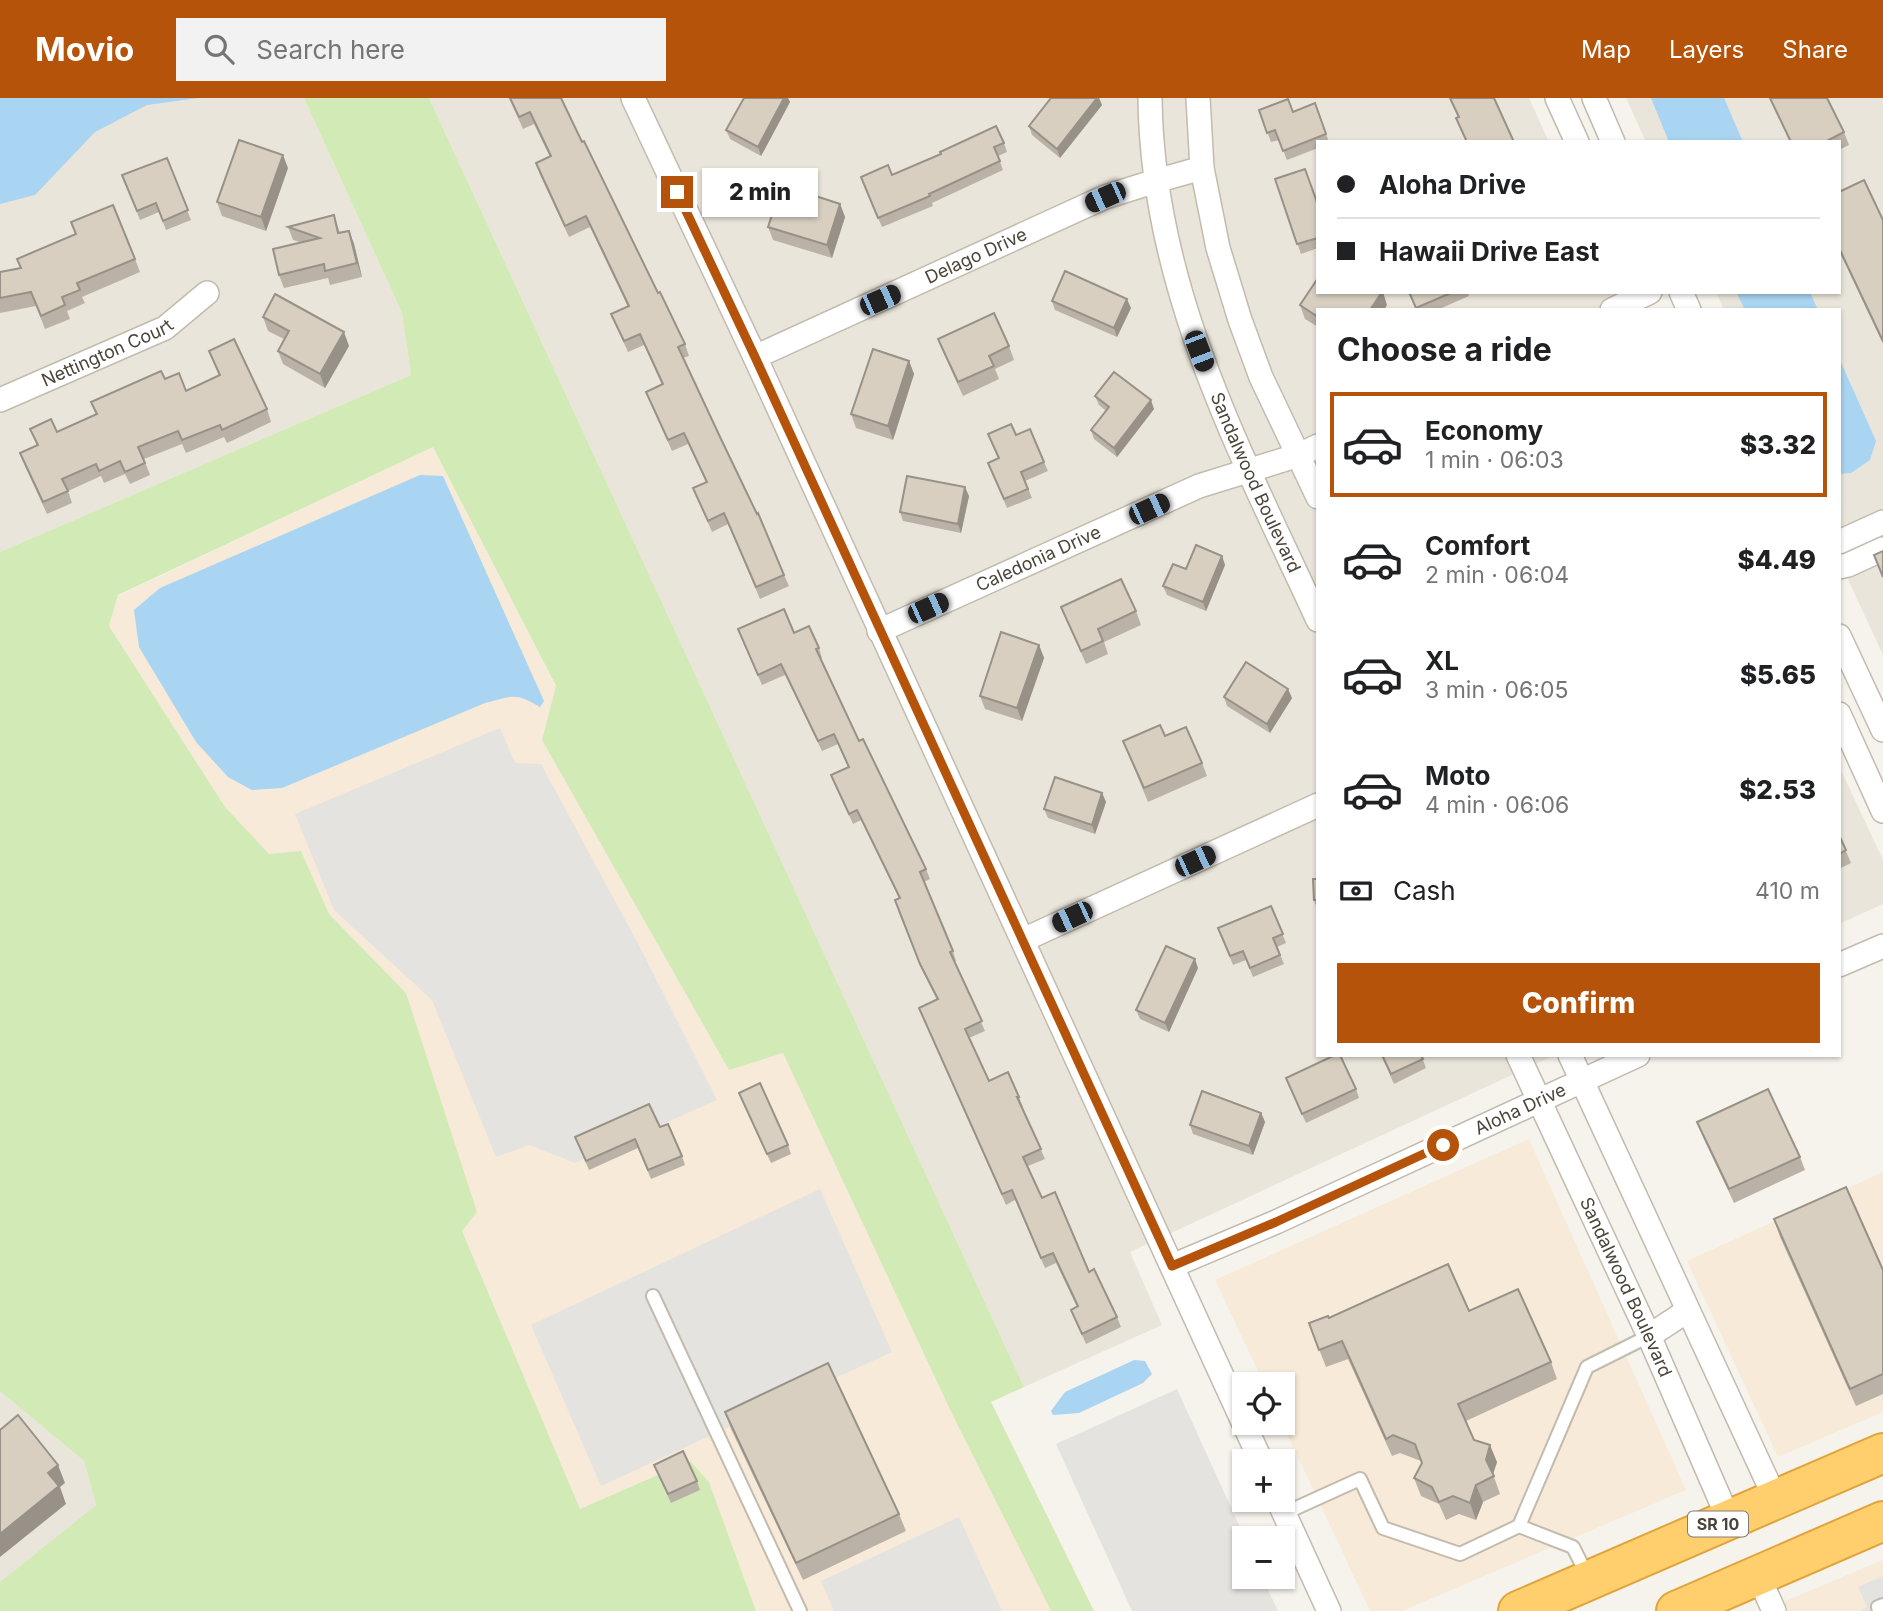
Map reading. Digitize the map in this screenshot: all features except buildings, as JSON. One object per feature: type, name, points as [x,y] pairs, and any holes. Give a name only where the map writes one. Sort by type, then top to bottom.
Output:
[{"type":"highway","name":"SR 10","points":[[1518,1611],[1883,1453]]},
{"type":"highway","points":[[1676,1611],[1883,1521]]},
{"type":"street","points":[[633,98],[755,357],[1256,1449]]},
{"type":"street","name":"Sandalwood Boulevard","points":[[1150,98],[1152,159],[1164,228],[1177,285],[1192,332],[1249,471],[1316,616]]},
{"type":"street","points":[[1198,98],[1202,168],[1218,248],[1240,320],[1262,377],[1308,451],[1316,488]]},
{"type":"street","points":[[1557,98],[1576,140]]},
{"type":"street","points":[[1594,98],[1612,140]]},
{"type":"street","name":"Delago Drive","points":[[755,357],[1105,197],[1202,168]]},
{"type":"street","name":"Nettington Court","points":[[0,400],[165,328],[207,293]]},
{"type":"street","points":[[1618,308],[1648,297]]},
{"type":"street","name":"Caledonia Drive","points":[[879,631],[1199,486],[1308,451]]},
{"type":"street","points":[[1841,541],[1883,522]]},
{"type":"street","points":[[1841,566],[1883,549]]},
{"type":"street","points":[[1841,640],[1883,730]]},
{"type":"street","points":[[1841,718],[1883,811]]},
{"type":"street","points":[[1023,940],[1316,806]]},
{"type":"street","points":[[1841,964],[1883,946]]},
{"type":"street","name":"Sandalwood Boulevard","points":[[1519,1057],[1649,1336],[1729,1520]]},
{"type":"street","points":[[1571,1057],[1776,1500]]},
{"type":"street","name":"Aloha Drive","points":[[1172,1266],[1276,1222],[1634,1057]]},
{"type":"street","points":[[1649,1336],[1687,1311]]},
{"type":"street","points":[[1284,1512],[1329,1611]]},
{"type":"street","points":[[1758,1575],[1774,1611]]},
{"type":"lane","points":[[653,1296],[800,1611]]},
{"type":"lane","points":[[1295,1502],[1360,1479],[1383,1528],[1460,1554],[1519,1526],[1587,1367],[1649,1336]]},
{"type":"lane","points":[[1519,1526],[1573,1547],[1589,1580]]},
{"type":"lane","points":[[1880,1611],[1878,1607],[1883,1605]]},
{"type":"shaded area","points":[[0,98],[304,98],[402,313],[411,375],[0,552]]},
{"type":"shaded area","points":[[429,98],[1529,98],[1548,140],[1316,140],[1316,294],[1620,294],[1626,308],[1316,308],[1316,1057],[1551,1057],[1130,1252],[1162,1325],[1024,1387]]},
{"type":"shaded area","points":[[1626,98],[1883,98],[1883,655],[1841,564],[1841,308],[1723,308],[1717,294],[1841,294],[1841,140],[1645,140]]},
{"type":"shaded area","points":[[433,447],[556,687],[542,740],[729,1070],[783,1052],[954,1418],[1051,1611],[756,1611],[709,1482],[690,1461],[580,1510],[462,1231],[406,993],[329,914],[301,851],[269,855],[225,807],[109,626],[118,596]]},
{"type":"shaded area","points":[[500,728],[515,763],[541,764],[642,951],[717,1100],[575,1163],[529,1145],[496,1157],[432,1000],[334,910],[295,814]]},
{"type":"shaded area","points":[[1841,770],[1883,860],[1883,904],[1841,923]]},
{"type":"shaded area","points":[[1529,1139],[1686,1490],[1402,1611],[1370,1611],[1288,1435],[1295,1435],[1295,1372],[1258,1372],[1215,1280]]},
{"type":"shaded area","points":[[1883,1172],[1883,1412],[1778,1457],[1687,1261]]},
{"type":"shaded area","points":[[820,1189],[892,1352],[601,1486],[531,1325]]},
{"type":"shaded area","points":[[1177,1389],[1240,1526],[1232,1526],[1232,1589],[1268,1589],[1278,1611],[1132,1611],[1056,1444]]},
{"type":"shaded area","points":[[0,1391],[84,1461],[96,1505],[0,1582]]},
{"type":"shaded area","points":[[959,1517],[1002,1611],[834,1611],[821,1581]]},
{"type":"shaded area","points":[[1883,1560],[1883,1611],[1761,1611]]},
{"type":"shaded area","points":[[1883,1576],[1883,1611],[1860,1611],[1867,1607],[1858,1587]]},
{"type":"green space","points":[[304,98],[429,98],[1024,1387],[991,1402],[1094,1611],[1051,1611],[954,1418],[783,1053],[729,1070],[542,740],[556,686],[433,447],[118,595],[109,626],[225,807],[269,854],[301,851],[329,914],[406,993],[477,1212],[462,1231],[580,1509],[690,1461],[709,1482],[756,1611],[0,1611],[0,1582],[96,1505],[84,1461],[0,1391],[0,552],[411,375],[402,313]]},
{"type":"water","points":[[0,98],[198,98],[147,105],[95,132],[35,195],[0,204]]},
{"type":"water","points":[[1651,98],[1724,98],[1742,140],[1668,140]]},
{"type":"water","points":[[1737,294],[1811,294],[1817,308],[1744,308]]},
{"type":"water","points":[[1841,362],[1876,441],[1870,460],[1851,473],[1841,474]]},
{"type":"water","points":[[420,475],[443,476],[544,701],[540,707],[519,697],[485,703],[282,788],[252,790],[228,777],[196,742],[139,647],[134,610],[160,588]]},
{"type":"water","points":[[1134,1360],[1145,1361],[1152,1374],[1143,1383],[1079,1413],[1053,1415],[1051,1411],[1065,1392]]},
{"type":"route","points":[[677,192],[1172,1266],[1276,1222],[1443,1145]]}]
